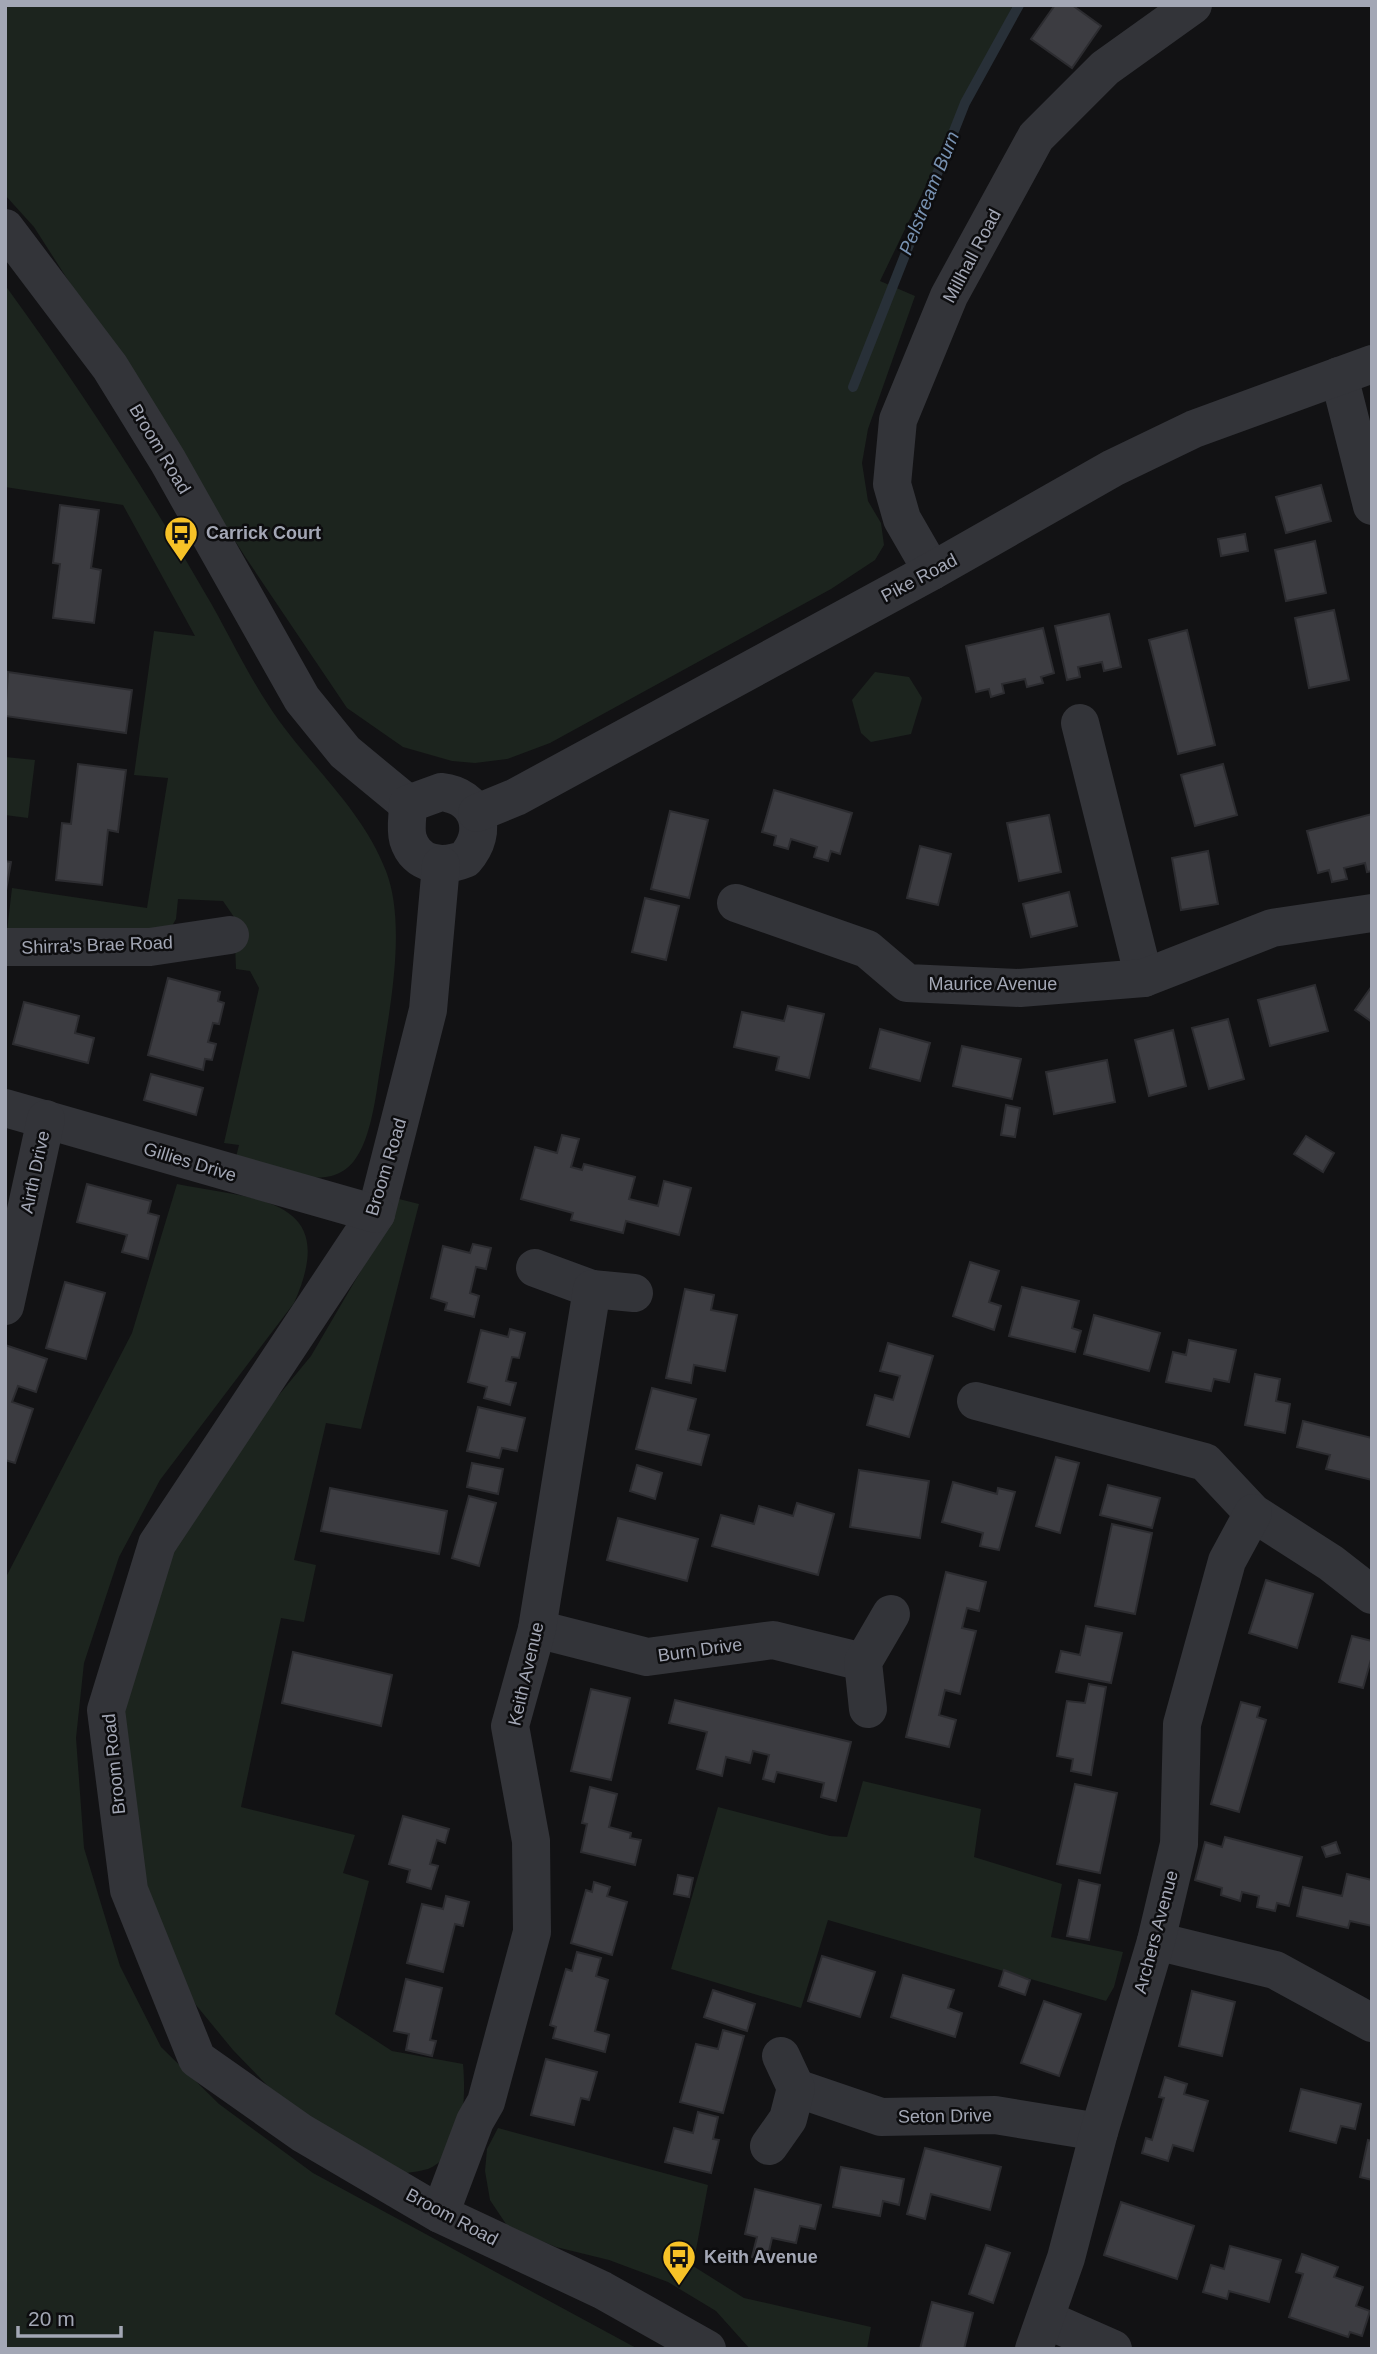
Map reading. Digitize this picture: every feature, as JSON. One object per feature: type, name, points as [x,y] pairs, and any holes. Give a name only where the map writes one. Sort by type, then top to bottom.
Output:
[{"type":"street","name":"Millhall Road","points":[[932,571],[902,519],[892,484],[898,420],[949,296],[1035,136],[1105,68],[1193,5]]},
{"type":"street","name":"Broom Road","points":[[5,228],[110,367],[168,461],[302,699],[345,752],[408,804]]},
{"type":"street","name":"Pike Road","points":[[477,813],[516,797],[932,571],[1113,468],[1194,429],[1355,370]]},
{"type":"street","points":[[1355,370],[1372,506]]},
{"type":"street","points":[[1080,723],[1144,978]]},
{"type":"street","points":[[452,793],[462,797],[477,813],[479,838],[465,859],[441,865],[421,858],[413,850],[406,829],[408,804],[430,794],[452,793]]},
{"type":"street","name":"Broom Road","points":[[441,865],[428,1010],[376,1214],[157,1544],[106,1710],[129,1890],[197,2059],[302,2133],[440,2214],[602,2290],[706,2349]]},
{"type":"street","name":"Maurice Avenue","points":[[736,903],[867,949],[907,984],[1020,988],[1144,978],[1272,928],[1372,913]]},
{"type":"street","name":"Shirra's Brae Road","points":[[5,947],[150,947],[230,935]]},
{"type":"street","name":"Gillies Drive","points":[[5,1108],[216,1171],[376,1214]]},
{"type":"street","name":"Airth Drive","points":[[5,1306],[46,1119]]},
{"type":"street","points":[[535,1268],[592,1289],[634,1293]]},
{"type":"street","name":"Keith Avenue","points":[[440,2214],[475,2121],[486,2102],[532,1932],[531,1840],[510,1726],[537,1629],[592,1289]]},
{"type":"street","points":[[976,1401],[1205,1462],[1253,1513],[1331,1563],[1372,1595]]},
{"type":"street","name":"Archers Avenue","points":[[1040,2334],[1066,2258],[1099,2132],[1156,1941],[1179,1844],[1182,1724],[1227,1561],[1253,1513]]},
{"type":"street","points":[[868,1709],[863,1662],[891,1614]]},
{"type":"street","name":"Burn Drive","points":[[537,1629],[647,1657],[774,1640],[863,1662]]},
{"type":"street","points":[[1156,1941],[1275,1970],[1372,2023]]},
{"type":"street","name":"Seton Drive","points":[[769,2146],[788,2119],[788,2072],[881,2117],[995,2115],[1099,2132]]},
{"type":"street","points":[[1040,2334],[1113,2349]]},
{"type":"shaded area","points":[[5,5],[1013,5],[880,281],[915,296],[868,429],[862,463],[868,501],[881,523],[884,545],[875,560],[831,589],[550,743],[507,759],[475,763],[452,761],[403,747],[347,708],[246,558],[34,227],[5,195]]},
{"type":"shaded area","points":[[5,285],[134,475],[269,706],[348,805],[386,871],[393,895],[396,950],[377,1089],[370,1125],[360,1151],[349,1167],[334,1175],[293,1175],[235,1161],[239,1145],[224,1143],[259,988],[250,971],[236,969],[234,917],[223,901],[178,899],[176,919],[169,931],[7,931],[12,888],[147,908],[168,778],[134,775],[154,631],[195,636],[123,505],[5,487]]},
{"type":"shaded area","points":[[875,672],[909,677],[922,698],[911,734],[871,742],[861,733],[852,700]]},
{"type":"shaded area","points":[[5,757],[35,760],[28,818],[5,815]]},
{"type":"shaded area","points":[[177,1184],[261,1200],[283,1209],[299,1223],[307,1242],[306,1268],[294,1303],[160,1480],[119,1557],[84,1663],[76,1738],[84,1848],[120,1966],[161,2047],[219,2104],[313,2173],[638,2349],[5,2349],[5,1579],[132,1333]]},
{"type":"shaded area","points":[[399,1199],[419,1204],[361,1429],[326,1423],[294,1560],[316,1565],[304,1622],[281,1618],[241,1807],[355,1835],[343,1873],[369,1881],[335,2014],[392,2051],[463,2064],[461,2123],[450,2151],[440,2162],[428,2169],[406,2173],[289,2108],[233,2050],[196,2005],[152,1926],[125,1813],[125,1678],[167,1556],[251,1429],[311,1356],[376,1245]]},
{"type":"shaded area","points":[[863,1781],[981,1809],[974,1857],[1062,1884],[1051,1937],[1123,1952],[1114,1987],[1106,2001],[828,1920],[801,2008],[671,1969],[718,1807],[830,1836],[847,1837]]},
{"type":"shaded area","points":[[498,2128],[708,2185],[693,2266],[744,2298],[871,2327],[867,2349],[750,2349],[716,2311],[668,2282],[609,2260],[556,2247],[508,2227],[490,2200],[485,2171],[487,2149]]},
{"type":"building","points":[[1055,5],[1072,5],[1101,26],[1072,68],[1031,39]]},
{"type":"building","points":[[1321,485],[1331,521],[1286,533],[1276,497]]},
{"type":"building","points":[[60,505],[99,510],[91,568],[101,570],[94,623],[53,618],[60,564],[53,563]]},
{"type":"building","points":[[1245,534],[1248,551],[1221,556],[1218,539]]},
{"type":"building","points":[[1315,541],[1326,593],[1286,601],[1275,550]]},
{"type":"building","points":[[1334,610],[1349,680],[1309,688],[1295,618]]},
{"type":"building","points":[[1109,614],[1121,667],[1104,671],[1102,662],[1078,667],[1080,677],[1067,680],[1055,626]]},
{"type":"building","points":[[1043,628],[1054,673],[1041,677],[1043,683],[1027,687],[1025,679],[1002,684],[1004,693],[991,697],[989,689],[976,692],[966,646]]},
{"type":"building","points":[[1187,630],[1215,745],[1178,754],[1149,640]]},
{"type":"building","points":[[8,672],[132,690],[126,733],[5,716]]},
{"type":"building","points":[[78,764],[126,770],[118,832],[108,830],[102,885],[56,880],[62,823],[71,824]]},
{"type":"building","points":[[1223,764],[1237,815],[1195,826],[1181,775]]},
{"type":"building","points":[[774,790],[852,813],[840,854],[831,851],[828,861],[814,857],[817,847],[791,839],[788,849],[774,845],[776,836],[762,832]]},
{"type":"building","points":[[670,811],[708,820],[689,898],[651,889]]},
{"type":"building","points":[[1372,814],[1372,871],[1367,872],[1365,863],[1344,868],[1347,879],[1332,882],[1329,870],[1318,873],[1307,831]]},
{"type":"building","points":[[1049,815],[1061,872],[1019,881],[1007,823]]},
{"type":"building","points":[[920,846],[951,854],[938,905],[907,898]]},
{"type":"building","points":[[1208,851],[1218,904],[1181,910],[1172,858]]},
{"type":"building","points":[[5,861],[11,862],[5,896]]},
{"type":"building","points":[[1069,892],[1077,926],[1031,937],[1023,904]]},
{"type":"building","points":[[645,898],[679,906],[666,960],[632,952]]},
{"type":"building","points":[[168,978],[220,992],[218,1001],[224,1003],[219,1024],[213,1023],[208,1042],[216,1044],[212,1060],[205,1059],[203,1070],[148,1055]]},
{"type":"building","points":[[1315,985],[1328,1031],[1270,1046],[1258,1000]]},
{"type":"building","points":[[1372,986],[1372,1022],[1355,1010]]},
{"type":"building","points":[[24,1002],[79,1016],[75,1033],[94,1038],[88,1063],[13,1044]]},
{"type":"building","points":[[788,1006],[824,1014],[809,1078],[776,1070],[779,1057],[734,1047],[742,1012],[784,1021]]},
{"type":"building","points":[[1228,1019],[1244,1079],[1209,1089],[1192,1028]]},
{"type":"building","points":[[880,1029],[930,1043],[920,1081],[870,1068]]},
{"type":"building","points":[[1173,1030],[1186,1086],[1149,1096],[1135,1040]]},
{"type":"building","points":[[962,1046],[1021,1059],[1012,1099],[953,1086]]},
{"type":"building","points":[[1107,1060],[1115,1102],[1054,1114],[1046,1072]]},
{"type":"building","points":[[151,1074],[203,1088],[196,1115],[144,1100]]},
{"type":"building","points":[[1006,1105],[1020,1108],[1015,1137],[1001,1135]]},
{"type":"building","points":[[562,1135],[579,1139],[571,1167],[582,1170],[584,1164],[635,1177],[629,1199],[658,1206],[664,1181],[691,1188],[679,1235],[626,1221],[623,1233],[571,1220],[573,1213],[521,1199],[535,1147],[557,1153]]},
{"type":"building","points":[[1306,1136],[1334,1153],[1323,1172],[1294,1154]]},
{"type":"building","points":[[87,1184],[151,1201],[148,1213],[159,1216],[148,1259],[122,1252],[127,1235],[77,1222]]},
{"type":"building","points":[[473,1244],[491,1248],[486,1269],[476,1267],[470,1293],[479,1296],[474,1317],[445,1310],[447,1303],[431,1298],[443,1246],[470,1253]]},
{"type":"building","points":[[970,1262],[999,1271],[989,1302],[1001,1306],[994,1330],[953,1316]]},
{"type":"building","points":[[65,1282],[105,1293],[86,1359],[46,1348]]},
{"type":"building","points":[[1022,1287],[1079,1301],[1072,1328],[1081,1331],[1075,1352],[1009,1336]]},
{"type":"building","points":[[685,1289],[714,1295],[711,1310],[737,1315],[725,1371],[694,1365],[691,1383],[666,1378]]},
{"type":"building","points":[[1094,1315],[1160,1333],[1149,1371],[1084,1354]]},
{"type":"building","points":[[510,1329],[525,1333],[519,1358],[512,1357],[506,1381],[516,1383],[510,1405],[484,1398],[487,1387],[468,1382],[481,1330],[508,1337]]},
{"type":"building","points":[[1189,1340],[1236,1350],[1229,1382],[1214,1379],[1211,1391],[1166,1382],[1173,1352],[1186,1355]]},
{"type":"building","points":[[888,1343],[933,1356],[909,1437],[867,1425],[875,1395],[893,1400],[900,1376],[880,1371]]},
{"type":"building","points":[[5,1345],[47,1359],[36,1392],[18,1386],[12,1402],[33,1409],[15,1463],[5,1460]]},
{"type":"building","points":[[1255,1374],[1280,1379],[1276,1401],[1290,1404],[1285,1433],[1245,1425]]},
{"type":"building","points":[[652,1388],[696,1399],[688,1430],[709,1435],[701,1465],[636,1449]]},
{"type":"building","points":[[478,1407],[525,1418],[517,1451],[502,1448],[499,1458],[467,1451]]},
{"type":"building","points":[[1303,1421],[1372,1438],[1372,1480],[1326,1469],[1330,1455],[1297,1447]]},
{"type":"building","points":[[1056,1457],[1079,1463],[1060,1533],[1036,1526]]},
{"type":"building","points":[[472,1463],[503,1469],[498,1494],[467,1487]]},
{"type":"building","points":[[637,1465],[662,1473],[655,1499],[630,1491]]},
{"type":"building","points":[[859,1470],[929,1481],[920,1538],[850,1527]]},
{"type":"building","points":[[953,1482],[997,1494],[998,1488],[1015,1492],[999,1550],[980,1546],[983,1533],[942,1522]]},
{"type":"building","points":[[1108,1485],[1160,1498],[1152,1528],[1100,1515]]},
{"type":"building","points":[[330,1488],[447,1511],[439,1554],[321,1531]]},
{"type":"building","points":[[469,1496],[496,1503],[479,1566],[452,1558]]},
{"type":"building","points":[[797,1503],[834,1514],[818,1575],[712,1546],[721,1515],[754,1524],[759,1506],[793,1516]]},
{"type":"building","points":[[618,1518],[698,1539],[687,1581],[607,1560]]},
{"type":"building","points":[[1112,1524],[1152,1533],[1135,1614],[1095,1606]]},
{"type":"building","points":[[946,1572],[986,1582],[979,1611],[967,1608],[962,1628],[976,1631],[960,1694],[945,1690],[939,1715],[956,1720],[949,1747],[906,1737]]},
{"type":"building","points":[[1266,1580],[1313,1594],[1297,1648],[1249,1633]]},
{"type":"building","points":[[1086,1626],[1122,1633],[1111,1683],[1056,1672],[1061,1651],[1080,1655]]},
{"type":"building","points":[[1352,1636],[1372,1641],[1372,1656],[1363,1688],[1339,1682]]},
{"type":"building","points":[[293,1652],[392,1675],[381,1726],[282,1703]]},
{"type":"building","points":[[1089,1684],[1106,1687],[1091,1775],[1071,1771],[1073,1759],[1057,1756],[1067,1701],[1085,1703]]},
{"type":"building","points":[[591,1689],[630,1698],[611,1780],[571,1771]]},
{"type":"building","points":[[675,1700],[851,1742],[836,1801],[821,1797],[824,1783],[777,1772],[774,1782],[763,1779],[769,1755],[753,1751],[750,1763],[726,1757],[722,1776],[697,1769],[707,1732],[669,1723]]},
{"type":"building","points":[[1241,1702],[1260,1707],[1257,1717],[1266,1720],[1239,1812],[1211,1804]]},
{"type":"building","points":[[1075,1784],[1117,1793],[1100,1873],[1057,1864]]},
{"type":"building","points":[[590,1787],[617,1794],[609,1827],[631,1833],[630,1838],[641,1840],[635,1865],[581,1852],[587,1824],[582,1823]]},
{"type":"building","points":[[403,1816],[449,1829],[445,1843],[437,1840],[430,1864],[438,1866],[431,1889],[407,1882],[410,1870],[389,1864]]},
{"type":"building","points":[[1225,1837],[1302,1857],[1289,1906],[1277,1903],[1275,1911],[1257,1907],[1259,1896],[1242,1892],[1240,1901],[1221,1895],[1222,1888],[1195,1880],[1205,1842],[1222,1847]]},
{"type":"building","points":[[1336,1842],[1340,1853],[1326,1857],[1322,1847]]},
{"type":"building","points":[[1347,1874],[1372,1880],[1372,1926],[1350,1921],[1348,1928],[1297,1916],[1303,1887],[1342,1896]]},
{"type":"building","points":[[678,1875],[693,1878],[689,1897],[674,1894]]},
{"type":"building","points":[[1079,1880],[1100,1885],[1089,1940],[1067,1936]]},
{"type":"building","points":[[594,1882],[610,1887],[607,1896],[627,1902],[612,1955],[571,1943],[586,1890],[592,1892]]},
{"type":"building","points":[[446,1896],[469,1902],[463,1926],[455,1924],[443,1972],[407,1963],[422,1904],[443,1909]]},
{"type":"building","points":[[577,1952],[601,1958],[596,1976],[608,1980],[595,2031],[609,2035],[605,2052],[553,2038],[556,2027],[550,2025],[566,1969],[572,1971]]},
{"type":"building","points":[[822,1956],[875,1972],[860,2017],[808,2001]]},
{"type":"building","points":[[1004,1970],[1030,1980],[1025,1995],[999,1986]]},
{"type":"building","points":[[903,1975],[954,1990],[948,2008],[962,2013],[955,2037],[891,2017]]},
{"type":"building","points":[[406,1979],[442,1988],[430,2040],[436,2041],[432,2056],[406,2050],[409,2034],[394,2031]]},
{"type":"building","points":[[713,1990],[755,2004],[747,2031],[704,2017]]},
{"type":"building","points":[[1192,1991],[1235,2002],[1222,2056],[1179,2046]]},
{"type":"building","points":[[1044,2001],[1081,2014],[1059,2076],[1021,2063]]},
{"type":"building","points":[[723,2030],[744,2036],[723,2113],[680,2102],[696,2044],[718,2049]]},
{"type":"building","points":[[546,2059],[597,2072],[589,2100],[581,2098],[574,2125],[531,2115]]},
{"type":"building","points":[[1165,2077],[1187,2084],[1184,2094],[1208,2101],[1193,2151],[1173,2145],[1168,2161],[1142,2153],[1146,2138],[1152,2140],[1164,2098],[1159,2097]]},
{"type":"building","points":[[1301,2089],[1361,2104],[1355,2129],[1341,2126],[1336,2143],[1290,2131]]},
{"type":"building","points":[[698,2112],[718,2117],[713,2139],[719,2140],[711,2173],[665,2162],[674,2128],[693,2133]]},
{"type":"building","points":[[1368,2140],[1372,2141],[1372,2180],[1360,2177]]},
{"type":"building","points":[[925,2148],[1001,2167],[990,2210],[931,2194],[925,2219],[907,2214]]},
{"type":"building","points":[[841,2167],[904,2179],[899,2205],[883,2201],[880,2216],[833,2207]]},
{"type":"building","points":[[755,2189],[821,2205],[815,2229],[800,2226],[796,2243],[772,2238],[767,2260],[752,2257],[757,2237],[745,2234]]},
{"type":"building","points":[[1121,2202],[1194,2226],[1177,2279],[1104,2255]]},
{"type":"building","points":[[986,2245],[1010,2253],[993,2303],[969,2294]]},
{"type":"building","points":[[1230,2246],[1281,2260],[1269,2302],[1229,2291],[1227,2299],[1203,2292],[1211,2265],[1224,2269]]},
{"type":"building","points":[[1302,2254],[1338,2267],[1334,2277],[1363,2287],[1356,2306],[1370,2311],[1362,2336],[1350,2332],[1348,2337],[1289,2317],[1303,2274],[1296,2272]]},
{"type":"building","points":[[932,2302],[973,2313],[964,2349],[920,2349]]},
{"type":"waterway","name":"Pelstream Burn","points":[[853,387],[965,103],[1019,5]]},
{"type":"place","name":"Carrick Court","points":[[181,563]]},
{"type":"place","name":"Keith Avenue","points":[[679,2287]]}]
